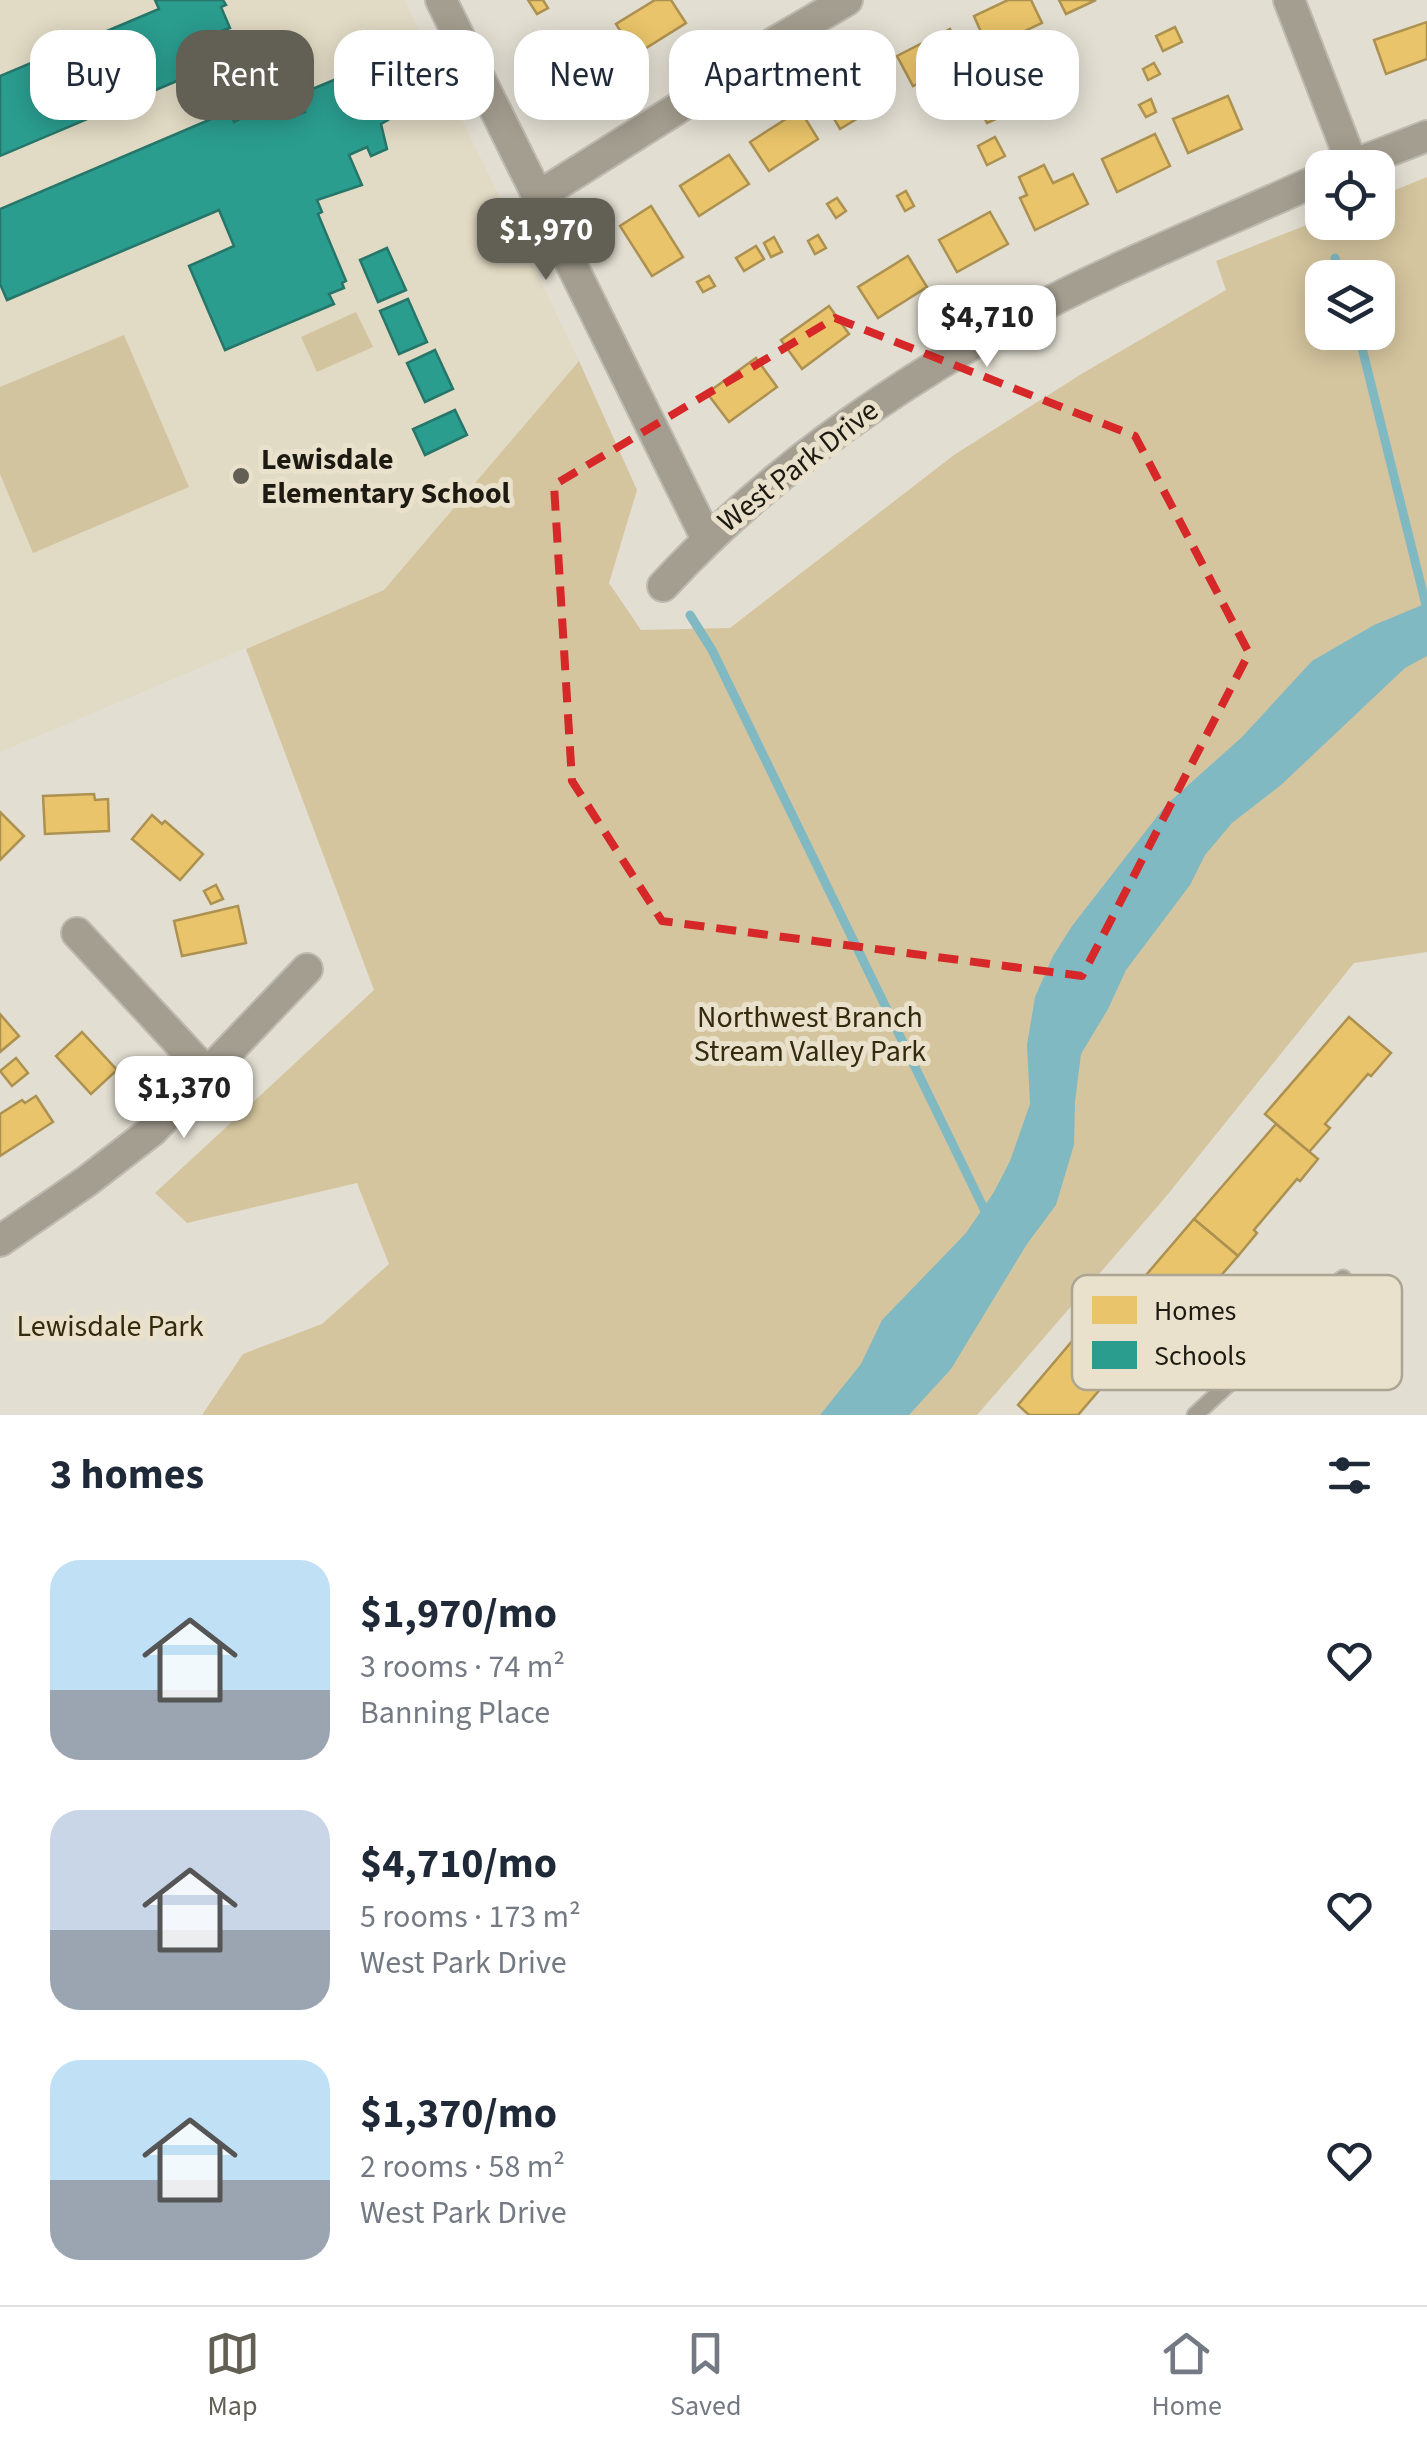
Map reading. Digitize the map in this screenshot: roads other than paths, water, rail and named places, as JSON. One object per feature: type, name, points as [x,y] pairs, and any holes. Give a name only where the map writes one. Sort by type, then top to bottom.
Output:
[{"type":"street","points":[[440,0],[455,30]]},
{"type":"street","points":[[537,197],[760,51],[847,0]]},
{"type":"street","points":[[1289,0],[1342,150]]},
{"type":"street","points":[[494,110],[707,539]]},
{"type":"street","points":[[1390,150],[1427,136]]},
{"type":"street","name":"West Park Drive","points":[[663,586],[707,539],[861,413],[928,370],[1060,298],[1305,186]]},
{"type":"street","points":[[77,933],[209,1075]]},
{"type":"street","points":[[0,1241],[87,1182],[153,1130],[308,969]]},
{"type":"lane","points":[[1195,1415],[1222,1390]]},
{"type":"water","points":[[1427,603],[1427,656],[1405,668],[1281,785],[1232,823],[1205,855],[1190,885],[1126,970],[1081,1054],[1074,1145],[1056,1205],[1027,1244],[951,1369],[909,1415],[820,1415],[861,1364],[882,1320],[966,1233],[1010,1161],[1030,1104],[1027,1045],[1035,997],[1072,926],[1166,805],[1242,737],[1312,661],[1374,625]]},
{"type":"waterway","points":[[1362,350],[1427,609]]},
{"type":"waterway","points":[[690,615],[712,650],[988,1217]]},
{"type":"place","name":"Lewisdale Elementary School","points":[[241,476]]},
{"type":"park label","name":"Northwest Branch Stream Valley Park","points":[[810,1034]]},
{"type":"park label","name":"Lewisdale Park","points":[[110,1326]]}]
